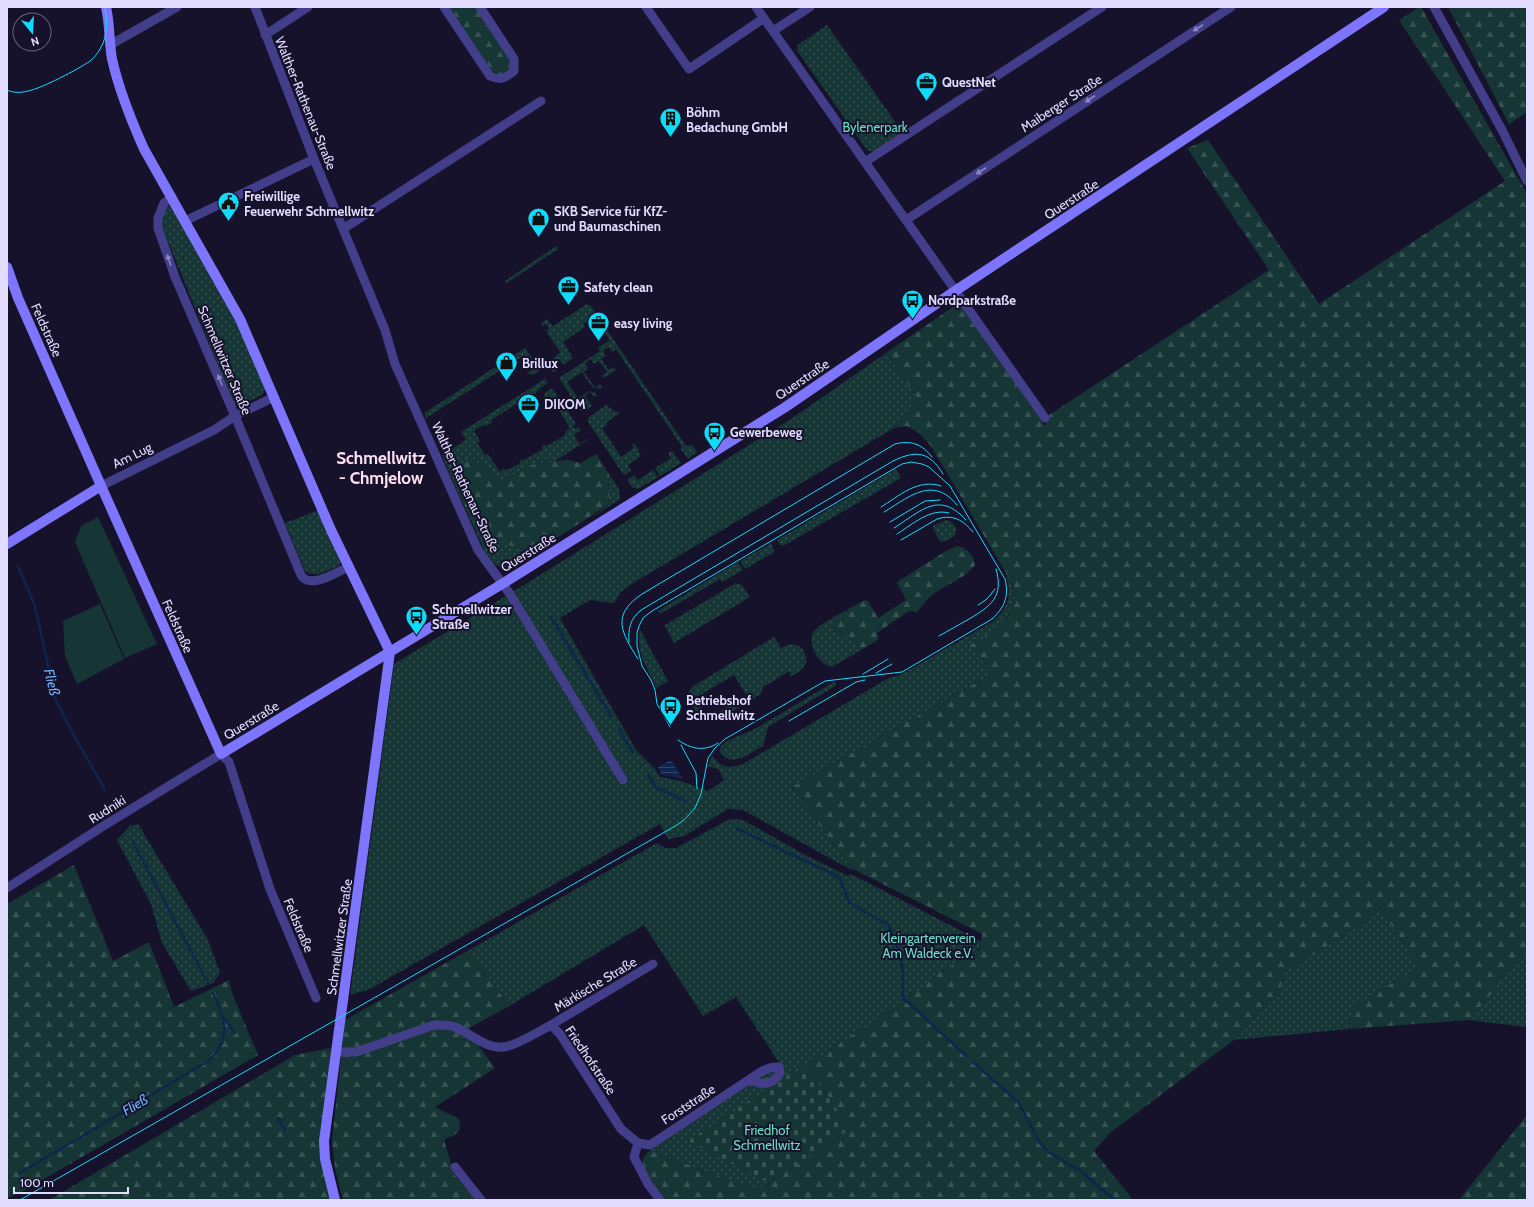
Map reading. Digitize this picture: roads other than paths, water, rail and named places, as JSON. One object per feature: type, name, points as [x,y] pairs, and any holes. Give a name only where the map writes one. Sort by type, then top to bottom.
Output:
[{"type":"street","name":"Schmellwitzer Straße","points":[[106,7],[110,45],[123,98],[144,149],[240,319],[348,567],[390,652],[338,1039],[338,1052],[324,1141],[325,1159],[335,1200]]},
{"type":"street","points":[[110,45],[177,7]]},
{"type":"street","name":"Walther-Rathenau-Straße","points":[[255,7],[314,159],[385,330],[395,364],[478,550],[510,594],[623,780]]},
{"type":"street","points":[[265,35],[308,7]]},
{"type":"street","points":[[444,7],[490,76],[502,80],[514,71],[514,59],[480,7]]},
{"type":"street","points":[[646,7],[688,69],[764,18]]},
{"type":"street","points":[[756,7],[1045,418]]},
{"type":"street","points":[[773,31],[810,7]]},
{"type":"street","points":[[865,162],[1102,7]]},
{"type":"street","name":"Maiberger Straße","points":[[906,220],[1231,7]]},
{"type":"street","name":"Querstraße","points":[[221,754],[502,584],[784,408],[955,291],[1384,7]]},
{"type":"street","points":[[1434,7],[1502,130],[1527,181]]},
{"type":"street","points":[[343,229],[541,101]]},
{"type":"street","points":[[185,221],[314,159]]},
{"type":"street","name":"Schmellwitzer Straße","points":[[172,197],[164,203],[158,218],[158,228],[175,277],[303,579],[316,581],[348,567]]},
{"type":"street","name":"Feldstraße","points":[[7,267],[18,298],[221,754],[229,762],[270,889],[316,998]]},
{"type":"street","name":"Am Lug","points":[[7,544],[101,486],[214,430],[235,416],[274,398]]},
{"type":"street","name":"Rudniki","points":[[7,888],[105,825],[221,754]]},
{"type":"street","name":"Märkische Straße","points":[[551,1025],[653,964]]},
{"type":"street","name":"Friedhofstraße","points":[[338,1052],[356,1052],[434,1025],[446,1024],[454,1026],[493,1046],[503,1047],[511,1045],[551,1025],[560,1034],[621,1129],[638,1143]]},
{"type":"street","name":"Forststraße","points":[[638,1143],[650,1145],[750,1079]]},
{"type":"street","points":[[638,1143],[634,1157],[648,1184],[660,1200]]},
{"type":"street","points":[[455,1167],[481,1200]]},
{"type":"water","points":[[671,760],[682,778],[662,775],[658,767]]},
{"type":"waterway","name":"Fließ","points":[[18,566],[35,606],[55,698],[65,719],[105,790]]},
{"type":"waterway","points":[[551,617],[611,716]]},
{"type":"waterway","points":[[619,729],[633,753]]},
{"type":"waterway","points":[[648,775],[656,787],[685,801]]},
{"type":"waterway","points":[[736,828],[839,877],[850,903],[888,925],[898,948],[903,971],[903,998],[966,1056]]},
{"type":"waterway","name":"Fließ","points":[[133,842],[208,983]]},
{"type":"waterway","name":"Fließ","points":[[20,1173],[210,1060],[217,1052],[224,1036],[221,1011],[213,993]]},
{"type":"waterway","name":"Fließ","points":[[224,1018],[235,1033]]},
{"type":"waterway","points":[[973,1062],[1018,1102],[1040,1143],[1051,1154],[1081,1171],[1116,1200]]},
{"type":"waterway","name":"Fließ","points":[[278,1118],[285,1130]]},
{"type":"tram line","points":[[7,90],[12,92],[25,92],[34,89],[50,83],[85,65],[91,60],[99,51],[106,34],[105,7]]},
{"type":"tram line","points":[[638,659],[627,640],[622,624],[626,609],[642,594],[895,444],[916,444],[932,457]]},
{"type":"tram line","points":[[629,642],[630,624],[637,613],[641,610],[893,461],[909,455],[921,455],[933,461],[943,474]]},
{"type":"tram line","points":[[20,1200],[677,825],[695,808],[701,794],[708,758],[715,748],[725,739],[825,681],[902,672],[992,619],[1003,606],[1005,601],[1005,579],[950,486],[929,467],[911,462],[902,464],[652,611],[643,618],[637,633],[637,646],[642,666],[651,680],[655,690],[657,704],[670,727]]},
{"type":"tram line","points":[[881,507],[902,493],[917,486],[924,484],[941,486]]},
{"type":"tram line","points":[[884,512],[912,495],[930,490],[939,491],[948,496],[957,505]]},
{"type":"tram line","points":[[890,522],[925,501],[940,500]]},
{"type":"tram line","points":[[894,528],[922,510],[930,506],[938,505],[947,506],[956,511],[966,520]]},
{"type":"tram line","points":[[897,534],[928,515],[942,512],[949,513]]},
{"type":"tram line","points":[[901,540],[937,519],[948,517],[961,521],[973,532]]},
{"type":"tram line","points":[[939,636],[984,610],[994,600],[998,587],[996,569]]},
{"type":"tram line","points":[[978,605],[987,599],[995,589]]},
{"type":"tram line","points":[[863,674],[888,659]]},
{"type":"tram line","points":[[876,673],[892,664]]},
{"type":"tram line","points":[[789,721],[856,682],[865,680]]},
{"type":"tram line","points":[[678,740],[688,746],[698,748],[708,748],[718,743]]},
{"type":"tram line","points":[[681,745],[696,773],[697,789]]},
{"type":"place","name":"QuestNet","points":[[926,102]]},
{"type":"place","name":"Böhm Bedachung GmbH","points":[[671,138]]},
{"type":"place","name":"Freiwillige Feuerwehr Schmellwitz","points":[[228,222]]},
{"type":"place","name":"SKB Service für KfZ- und Baumaschinen","points":[[538,238]]},
{"type":"place","name":"Safety clean","points":[[568,306]]},
{"type":"place","name":"Nordparkstraße","points":[[913,320]]},
{"type":"place","name":"easy living","points":[[599,342]]},
{"type":"place","name":"Brillux","points":[[506,382]]},
{"type":"place","name":"DIKOM","points":[[528,424]]},
{"type":"place","name":"Gewerbeweg","points":[[714,452]]},
{"type":"place","name":"Schmellwitzer Straße","points":[[416,636]]},
{"type":"place","name":"Betriebshof Schmellwitz","points":[[670,726]]},
{"type":"district","name":"Schmellwitz - Chmjelow","points":[[381,468]]},
{"type":"park label","name":"Bylenerpark","points":[[875,127]]},
{"type":"park label","name":"Kleingartenverein Am Waldeck e.V.","points":[[928,946]]},
{"type":"park label","name":"Friedhof Schmellwitz","points":[[767,1138]]}]
